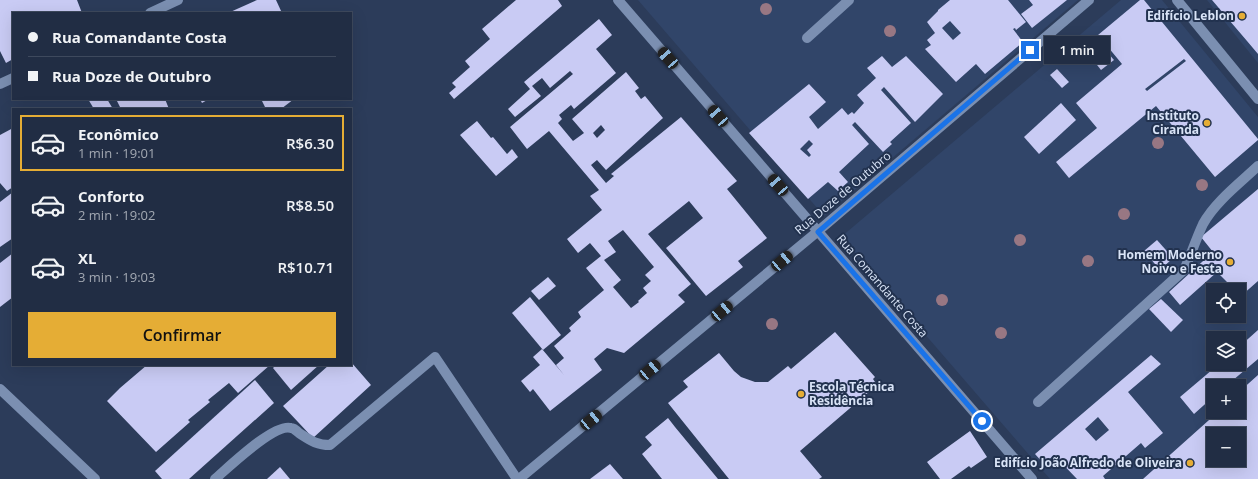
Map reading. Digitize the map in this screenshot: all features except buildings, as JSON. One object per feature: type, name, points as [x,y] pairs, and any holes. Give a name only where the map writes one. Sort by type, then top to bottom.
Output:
[{"type":"street","points":[[152,12],[178,0]]},
{"type":"street","name":"Rua Comandante Costa","points":[[618,0],[1032,479]]},
{"type":"street","points":[[807,38],[849,0]]},
{"type":"street","name":"Rua Doze de Outubro","points":[[518,479],[818,232],[1089,0]]},
{"type":"street","points":[[1177,0],[1258,99]]},
{"type":"street","points":[[0,84],[12,78]]},
{"type":"street","points":[[1038,402],[1184,270],[1204,223],[1226,195],[1258,166]]},
{"type":"street","points":[[215,479],[269,434],[280,428],[291,428],[312,442],[320,445],[330,445],[435,357],[518,479]]},
{"type":"street","points":[[0,389],[95,479]]},
{"type":"shaded area","points":[[638,0],[1078,0],[824,216]]},
{"type":"shaded area","points":[[1121,0],[1162,0],[1258,117],[1258,479],[1050,479],[841,237]]},
{"type":"shaded area","name":"Edifício Leblon","points":[[1207,0],[1258,0],[1258,63]]},
{"type":"place","name":"Edifício Leblon","points":[[1242,16]]},
{"type":"place","name":"Instituto Ciranda","points":[[1207,123]]},
{"type":"place","name":"Homem Moderno Noivo e Festa","points":[[1230,262]]},
{"type":"place","name":"Escola Técnica Residência","points":[[801,394]]},
{"type":"place","name":"Edifício João Alfredo de Oliveira","points":[[1190,463]]},
{"type":"route","points":[[982,421],[818,232],[1030,50]]}]
